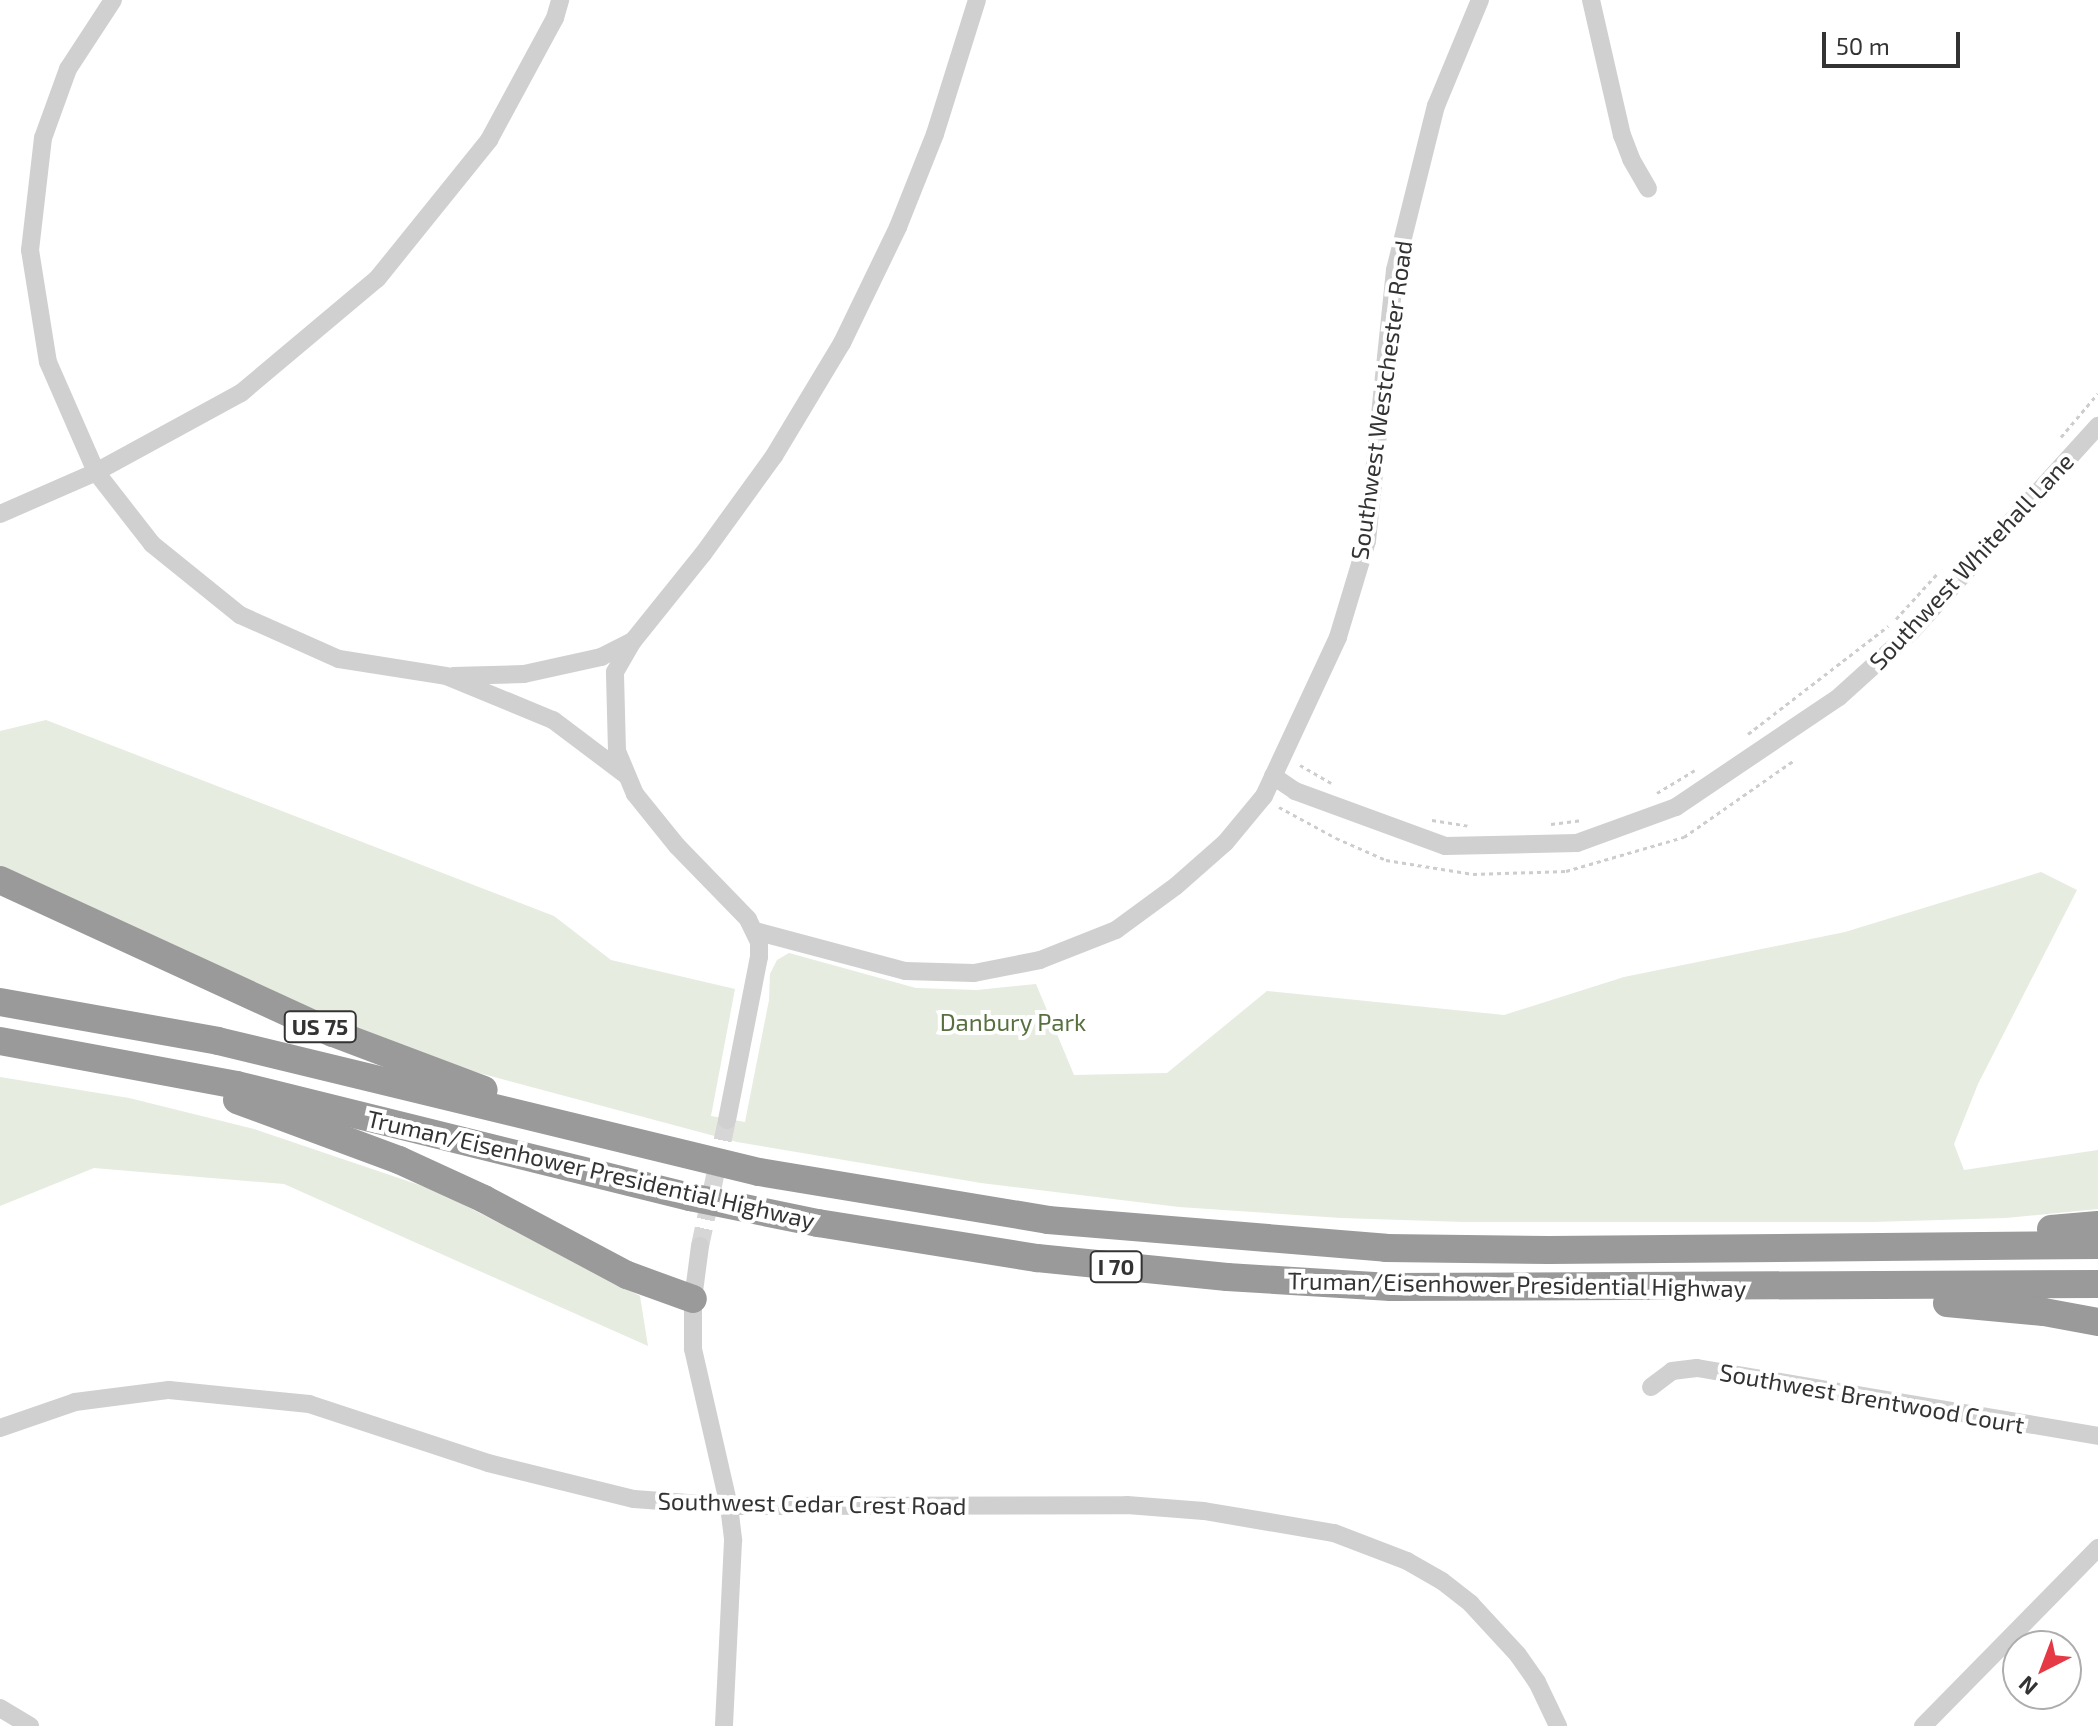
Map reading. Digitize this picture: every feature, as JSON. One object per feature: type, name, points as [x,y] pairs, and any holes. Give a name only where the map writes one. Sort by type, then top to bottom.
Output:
[{"type":"highway","name":"US 75","points":[[0,880],[333,1033],[651,1149]]},
{"type":"highway","name":"Truman/Eisenhower Presidential Highway","points":[[0,1002],[218,1041],[651,1149],[927,1202],[1048,1220],[1291,1242],[1549,1250],[2098,1245]]},
{"type":"highway","name":"Truman/Eisenhower Presidential Highway","points":[[0,1044],[49,1049],[250,1088],[690,1197],[818,1223],[1023,1256],[1227,1277],[1391,1287],[1775,1288],[2098,1284]]},
{"type":"highway","points":[[154,1068],[399,1160],[484,1199],[627,1275],[693,1299]]},
{"type":"highway","points":[[1905,1247],[2098,1225]]},
{"type":"highway","points":[[1775,1288],[2012,1308],[2098,1322]]},
{"type":"street","points":[[113,0],[68,69],[43,138],[30,250],[48,362],[96,472],[152,544],[240,615],[339,659],[446,676],[524,674],[601,657],[633,641]]},
{"type":"street","points":[[0,514],[96,472],[241,393],[377,279],[489,140],[555,18],[560,0]]},
{"type":"street","points":[[727,1120],[759,957],[755,931],[730,898],[646,809],[626,775],[617,751],[615,672],[633,641],[769,464],[842,343],[909,200],[958,67],[977,0]]},
{"type":"street","name":"Southwest Westchester Road","points":[[755,931],[905,971],[974,973],[1040,960],[1116,930],[1176,886],[1225,843],[1264,796],[1338,637],[1367,541],[1395,270],[1436,106],[1480,0]]},
{"type":"street","points":[[1591,0],[1622,135],[1648,189]]},
{"type":"street","name":"Southwest Whitehall Lane","points":[[1273,776],[1295,791],[1445,846],[1577,843],[1676,807],[1839,697],[1901,641],[2098,426]]},
{"type":"street","points":[[446,676],[553,720],[626,775]]},
{"type":"street","points":[[700,1246],[693,1299],[693,1349],[699,1388],[729,1506],[733,1541],[724,1726]]},
{"type":"street","name":"Southwest Brentwood Court","points":[[1651,1387],[1672,1371],[1697,1368],[2098,1436]]},
{"type":"street","name":"Southwest Cedar Crest Road","points":[[0,1428],[75,1402],[169,1390],[309,1404],[553,1482],[634,1499],[729,1506],[1127,1505],[1204,1511],[1334,1533],[1407,1561],[1442,1581],[1471,1604],[1518,1655],[1537,1682],[1558,1726]]},
{"type":"street","points":[[1923,1726],[2098,1548]]},
{"type":"street","points":[[0,1708],[30,1726]]},
{"type":"path","points":[[2061,437],[2098,393]]},
{"type":"path","points":[[1744,738],[1893,622],[1944,566]]},
{"type":"path","points":[[1283,755],[1338,787]]},
{"type":"path","points":[[1656,794],[1695,770]]},
{"type":"path","points":[[1421,816],[1474,826]]},
{"type":"path","points":[[1546,824],[1591,819]]},
{"type":"green space","name":"Danbury Park","points":[[46,720],[554,916],[611,960],[735,989],[711,1116],[745,1122],[769,1000],[770,974],[777,960],[789,953],[916,988],[977,990],[1036,984],[1074,1075],[1167,1073],[1267,991],[1504,1015],[1624,977],[1845,932],[2041,872],[2077,890],[1978,1084],[1954,1144],[1964,1170],[2098,1150],[2098,1209],[2006,1218],[1872,1222],[1464,1222],[1341,1218],[1179,1207],[981,1183],[737,1142],[468,1070],[394,1043],[283,998],[0,868],[0,731]]},
{"type":"green space","points":[[0,1077],[129,1098],[254,1129],[437,1191],[640,1296],[648,1346],[284,1184],[94,1168],[0,1206]]},
{"type":"tunnel","points":[[700,1246],[727,1120]]}]
